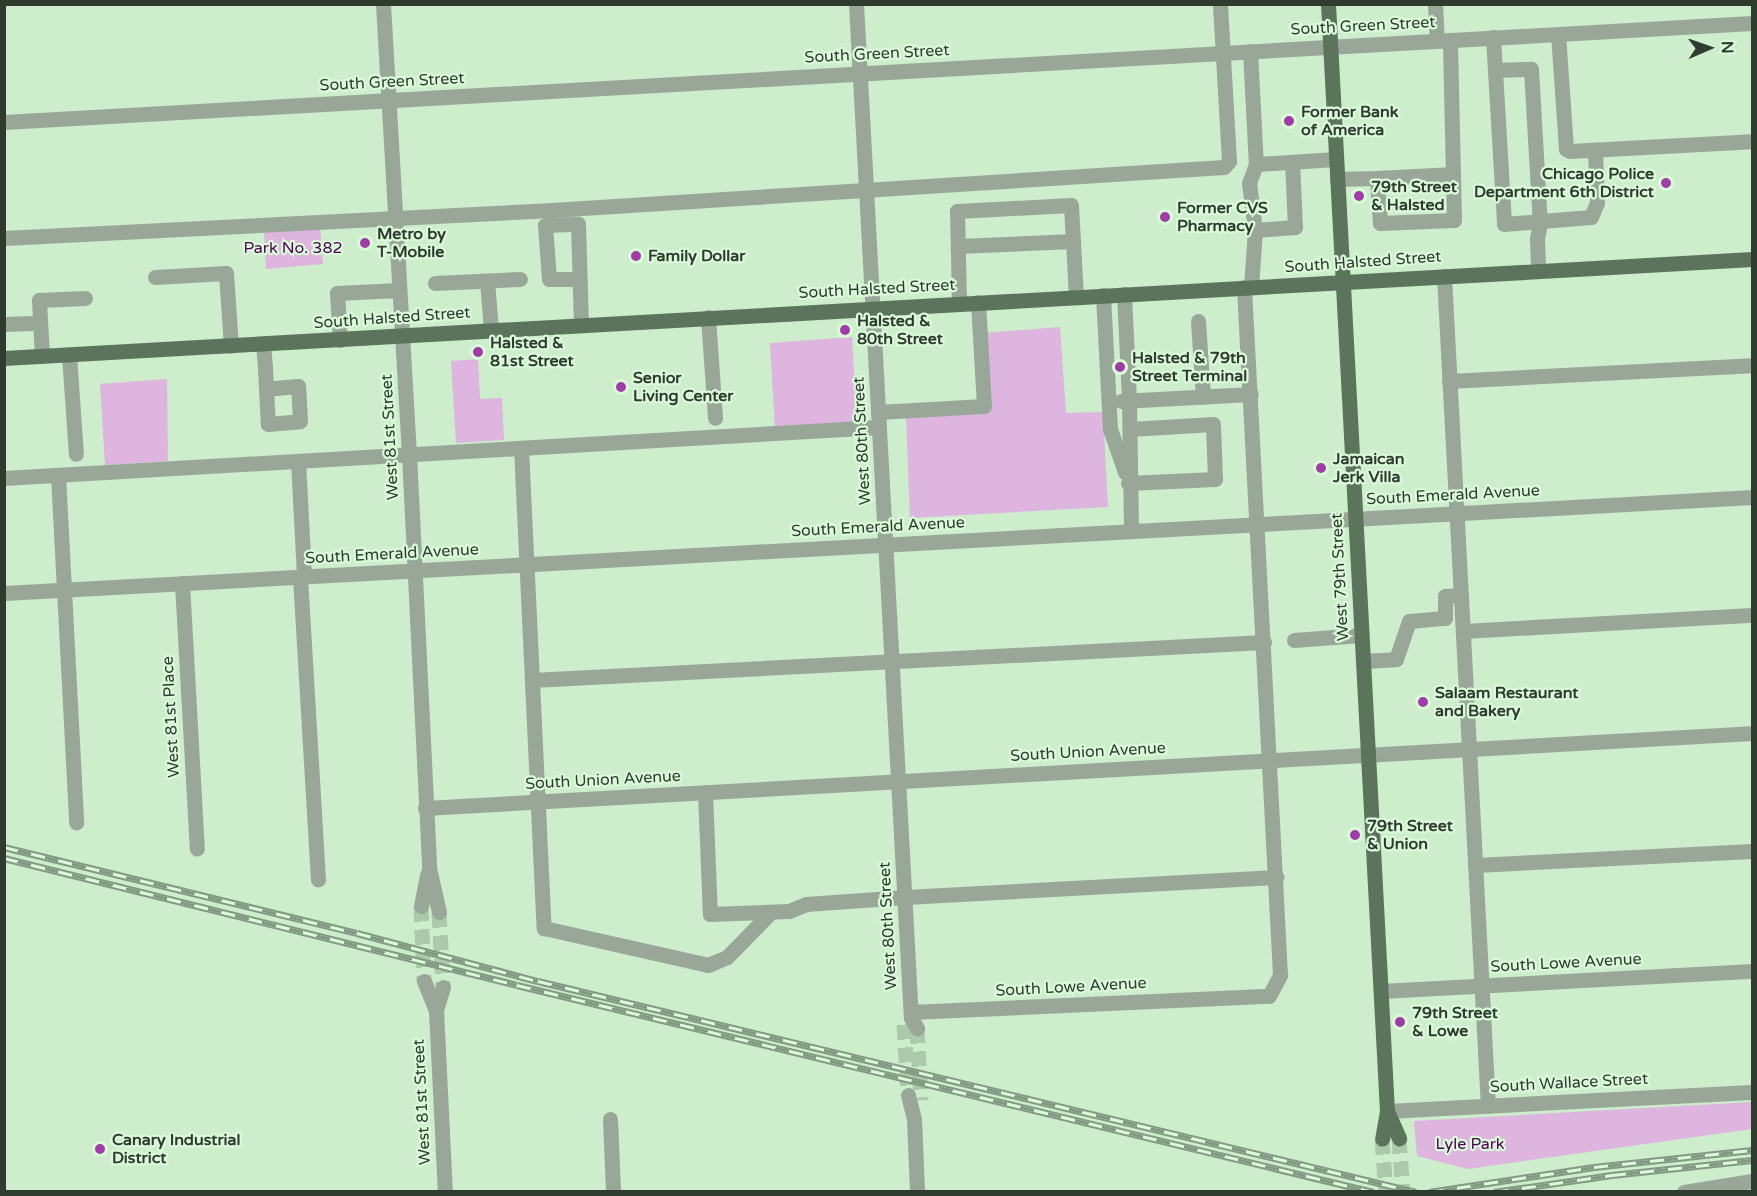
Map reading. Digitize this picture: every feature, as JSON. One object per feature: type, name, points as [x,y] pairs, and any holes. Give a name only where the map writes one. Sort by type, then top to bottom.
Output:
[{"type":"main road","name":"West 79th Street","points":[[1328,4],[1387,1111],[1382,1139]]},
{"type":"main road","name":"South Halsted Street","points":[[4,358],[872,307],[1752,259]]},
{"type":"main road","name":"West 79th Street","points":[[1387,1111],[1399,1138]]},
{"type":"street","name":"West 81st Street","points":[[383,4],[409,454],[425,808],[429,868],[439,912]]},
{"type":"street","name":"West 80th Street","points":[[856,4],[910,1021]]},
{"type":"street","points":[[4,238],[396,217],[553,217],[866,189],[1224,167],[1228,161],[1220,4]]},
{"type":"street","points":[[1377,178],[1380,222],[1454,220],[1444,40],[1435,4]]},
{"type":"street","name":"South Green Street","points":[[4,122],[1752,23]]},
{"type":"street","points":[[1558,34],[1566,149],[1595,150],[1752,141]]},
{"type":"street","points":[[1493,37],[1504,224],[1540,223],[1591,216],[1597,202],[1595,150]]},
{"type":"street","points":[[705,792],[710,914],[789,911],[806,904],[904,897],[1276,877],[1247,287],[1255,230],[1249,183],[1256,164],[1250,51]]},
{"type":"street","points":[[1495,70],[1531,69],[1540,223],[1537,238],[1538,270]]},
{"type":"street","points":[[1256,164],[1336,159]]},
{"type":"street","points":[[1255,230],[1295,227],[1292,162]]},
{"type":"street","points":[[1337,179],[1453,174]]},
{"type":"street","points":[[959,303],[957,211],[1071,205],[1076,296]]},
{"type":"street","points":[[553,217],[545,225],[549,279],[579,279]]},
{"type":"street","points":[[553,217],[578,224],[581,324]]},
{"type":"street","points":[[958,246],[1073,241]]},
{"type":"street","points":[[155,277],[226,273],[231,346]]},
{"type":"street","points":[[1444,276],[1488,1106]]},
{"type":"street","points":[[435,284],[520,279]]},
{"type":"street","points":[[487,281],[491,330]]},
{"type":"street","points":[[340,340],[337,293],[399,290]]},
{"type":"street","points":[[1124,294],[1130,429],[1128,483],[1131,531]]},
{"type":"street","points":[[1103,295],[1110,429],[1128,483]]},
{"type":"street","points":[[42,356],[39,300],[85,298]]},
{"type":"street","points":[[4,478],[521,448],[879,419],[984,406],[978,302]]},
{"type":"street","points":[[708,317],[715,418]]},
{"type":"street","points":[[1198,321],[1203,396]]},
{"type":"street","points":[[4,324],[40,323]]},
{"type":"street","points":[[263,344],[266,389]]},
{"type":"street","points":[[69,355],[76,454]]},
{"type":"street","points":[[1449,381],[1752,364]]},
{"type":"street","points":[[1109,402],[1251,394]]},
{"type":"street","points":[[1128,483],[1215,479],[1213,424],[1130,429]]},
{"type":"street","points":[[521,448],[544,928],[708,965],[727,957],[771,912]]},
{"type":"street","points":[[298,461],[318,879]]},
{"type":"street","points":[[58,475],[76,823]]},
{"type":"street","name":"South Emerald Avenue","points":[[4,593],[1752,497]]},
{"type":"street","name":"West 81st Place","points":[[182,583],[197,849]]},
{"type":"street","points":[[1363,661],[1396,659],[1409,621],[1445,618],[1445,596],[1461,595]]},
{"type":"street","points":[[1463,631],[1752,615]]},
{"type":"street","points":[[1294,640],[1361,635]]},
{"type":"street","points":[[532,680],[1264,642]]},
{"type":"street","name":"South Union Avenue","points":[[425,808],[1752,733]]},
{"type":"street","points":[[1475,865],[1752,851]]},
{"type":"street","name":"West 81st Street","points":[[421,906],[429,868]]},
{"type":"street","name":"South Lowe Avenue","points":[[910,1021],[1269,996],[1280,975],[1276,877]]},
{"type":"street","name":"South Lowe Avenue","points":[[1381,991],[1752,971]]},
{"type":"street","name":"West 81st Street","points":[[424,981],[436,1010],[445,1191]]},
{"type":"street","name":"West 81st Street","points":[[436,1010],[443,987]]},
{"type":"street","name":"South Wallace Street","points":[[1387,1111],[1752,1092]]},
{"type":"street","points":[[914,1098],[918,1191]]},
{"type":"street","points":[[610,1119],[613,1191]]},
{"type":"street","points":[[1684,1191],[1752,1181]]},
{"type":"green space","name":"Park No. 382","points":[[320,227],[323,264],[266,269],[264,231]]},
{"type":"green space","points":[[1060,327],[1066,413],[1103,412],[1108,507],[910,518],[906,418],[989,411],[985,333]]},
{"type":"green space","points":[[852,337],[857,424],[775,429],[770,343]]},
{"type":"green space","points":[[478,359],[480,399],[502,398],[504,440],[456,443],[451,361]]},
{"type":"green space","points":[[167,379],[168,461],[105,465],[100,384]]},
{"type":"green space","name":"Lyle Park","points":[[1752,1102],[1752,1129],[1468,1169],[1417,1156],[1414,1121]]},
{"type":"tunnel","points":[[421,906],[424,981]]},
{"type":"tunnel","points":[[439,912],[443,987]]},
{"type":"tunnel","points":[[904,1024],[908,1095]]},
{"type":"tunnel","points":[[917,1028],[921,1100]]},
{"type":"tunnel","points":[[1399,1138],[1403,1192]]},
{"type":"tunnel","points":[[1382,1139],[1386,1192]]},
{"type":"railway","points":[[4,847],[357,933],[538,981],[1416,1192]]},
{"type":"railway","points":[[4,858],[1373,1192]]},
{"type":"railway","points":[[1429,1192],[1594,1167],[1752,1150]]},
{"type":"railway","points":[[1494,1192],[1612,1175],[1752,1160]]},
{"type":"place","name":"Former Bank of America","points":[[1289,121]]},
{"type":"place","name":"Chicago Police Department 6th District","points":[[1666,183]]},
{"type":"place","name":"79th Street & Halsted","points":[[1359,196]]},
{"type":"place","name":"Former CVS Pharmacy","points":[[1165,217]]},
{"type":"place","name":"Metro by T-Mobile","points":[[365,243]]},
{"type":"place","name":"Family Dollar","points":[[636,256]]},
{"type":"place","name":"Halsted & 80th Street","points":[[845,330]]},
{"type":"place","name":"Halsted & 81st Street","points":[[478,352]]},
{"type":"place","name":"Halsted & 79th Street Terminal","points":[[1120,367]]},
{"type":"place","name":"Senior Living Center","points":[[621,387]]},
{"type":"place","name":"Jamaican Jerk Villa","points":[[1321,468]]},
{"type":"place","name":"Salaam Restaurant and Bakery","points":[[1423,702]]},
{"type":"place","name":"79th Street & Union","points":[[1355,835]]},
{"type":"place","name":"79th Street & Lowe","points":[[1400,1022]]},
{"type":"place","name":"Canary Industrial District","points":[[100,1149]]}]
